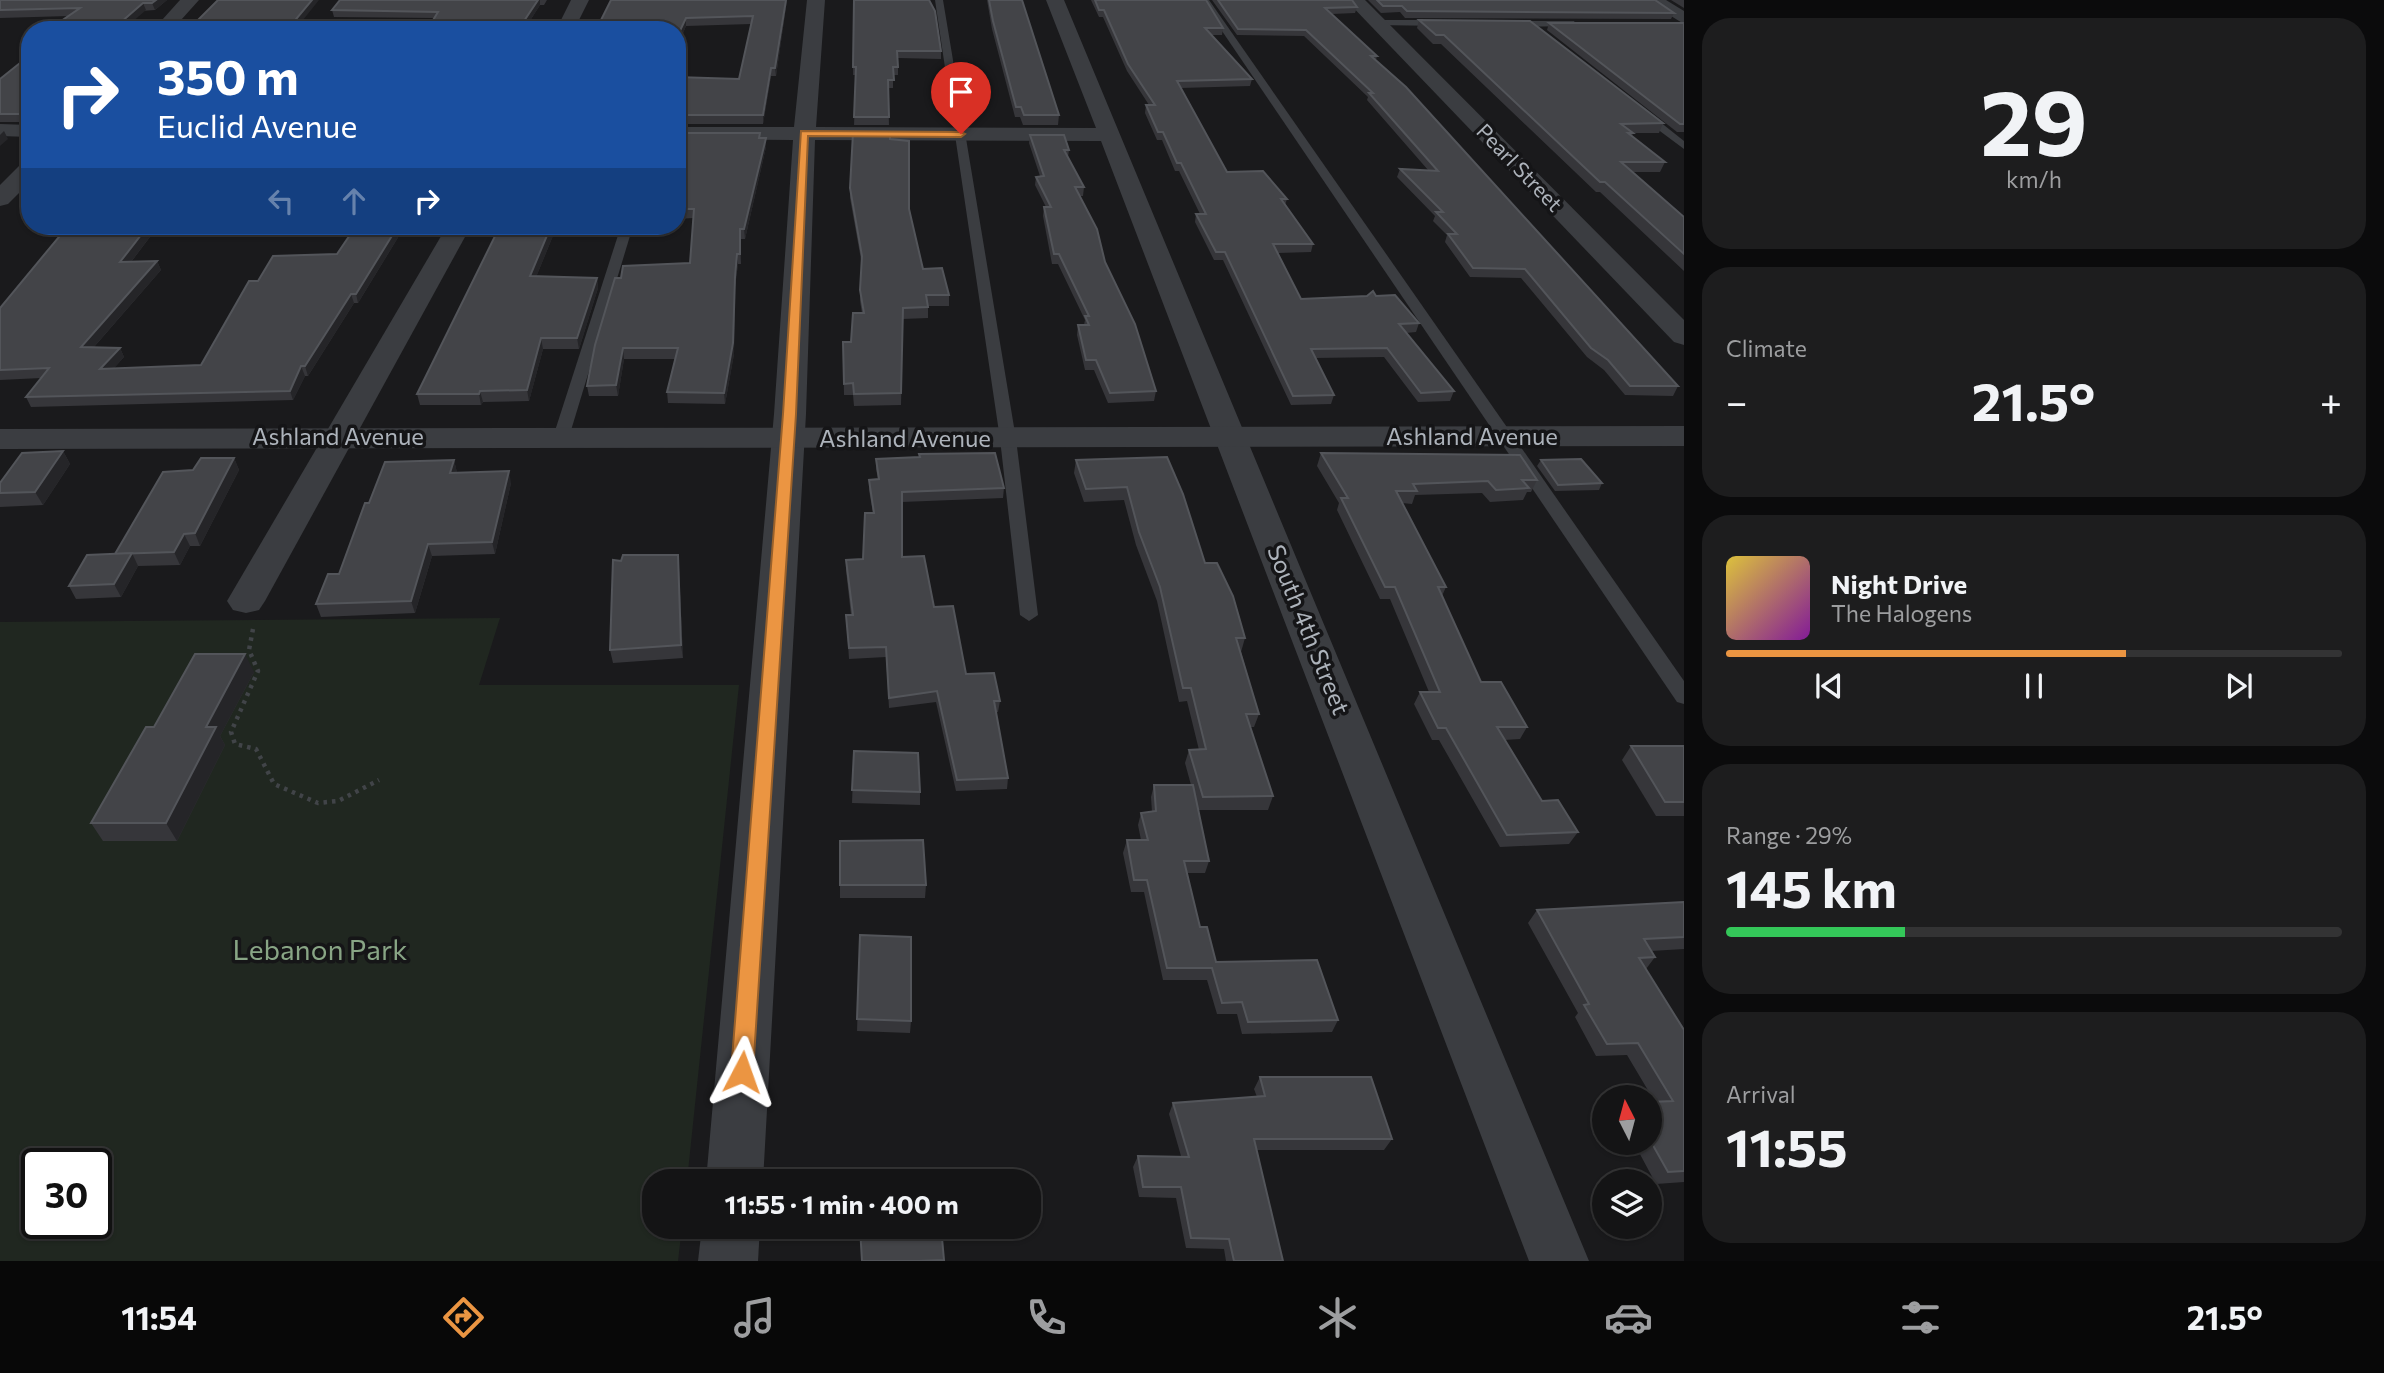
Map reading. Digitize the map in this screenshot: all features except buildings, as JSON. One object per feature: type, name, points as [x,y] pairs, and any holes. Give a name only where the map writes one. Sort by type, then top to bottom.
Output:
[{"type":"street","points":[[170,21],[190,0]]},
{"type":"street","points":[[570,21],[580,0]]},
{"type":"street","points":[[735,1169],[788,439],[804,133],[816,0]]},
{"type":"street","name":"South 4th Street","points":[[1055,0],[1559,1261]]},
{"type":"street","name":"Pearl Street","points":[[1355,0],[1684,336]]},
{"type":"street","points":[[1654,0],[1676,22]]},
{"type":"street","points":[[0,130],[21,131]]},
{"type":"street","points":[[686,133],[1111,135]]},
{"type":"street","points":[[0,199],[21,178]]},
{"type":"street","points":[[251,612],[338,436],[454,235]]},
{"type":"street","name":"Ashland Avenue","points":[[0,439],[338,436],[1231,439],[1684,436]]},
{"type":"street","points":[[728,1261],[730,1239]]},
{"type":"lane","points":[[939,0],[1008,439],[1029,615]]},
{"type":"lane","points":[[1205,0],[1508,437],[1684,697]]},
{"type":"lane","points":[[1676,22],[1684,25]]},
{"type":"lane","points":[[1377,23],[1450,23]]},
{"type":"lane","points":[[1503,24],[1586,24]]},
{"type":"lane","points":[[1530,24],[1551,40]]},
{"type":"lane","points":[[1633,106],[1684,146]]},
{"type":"lane","points":[[561,437],[624,235]]},
{"type":"path","points":[[251,612],[248,649],[258,671],[231,732],[235,744],[256,748],[274,784],[328,805],[350,798],[379,780]]},
{"type":"green space","name":"Lebanon Park","points":[[500,618],[479,685],[739,685],[688,1169],[642,1169],[642,1239],[681,1239],[678,1261],[0,1261],[0,622]]},
{"type":"route","points":[[742,1072],[790,414],[804,133],[961,134]]}]
